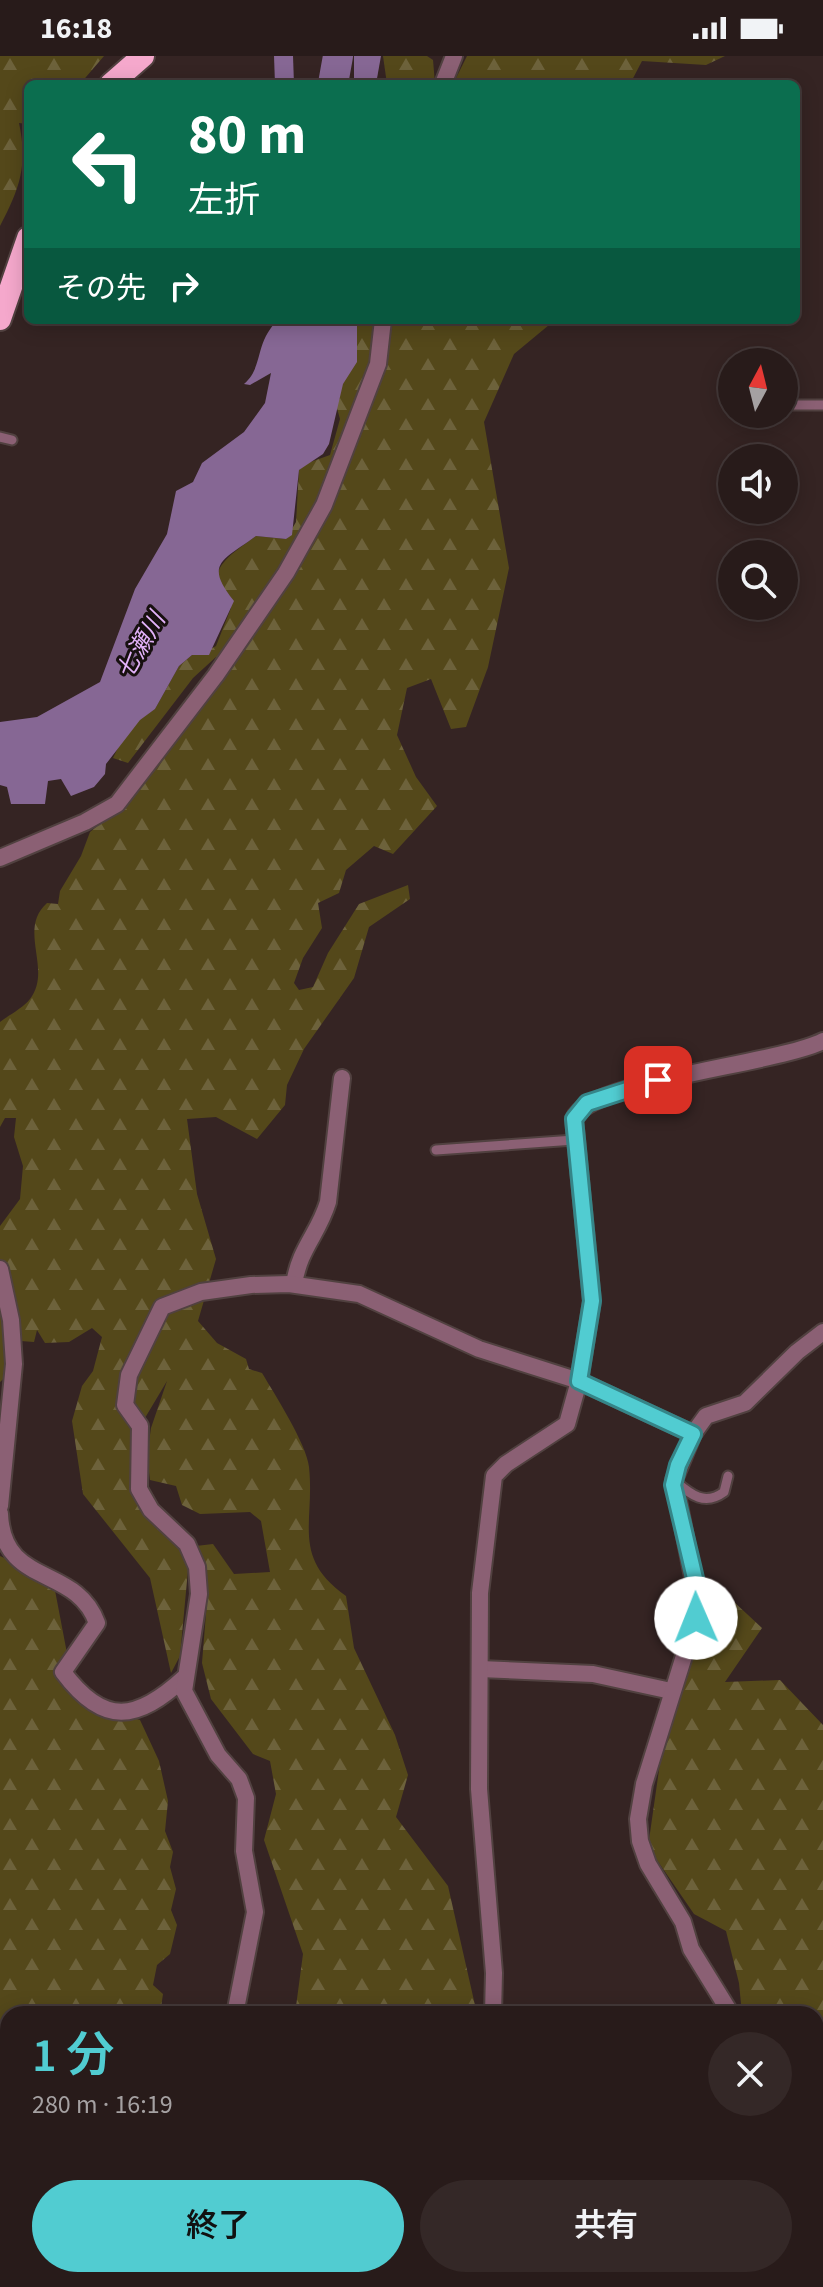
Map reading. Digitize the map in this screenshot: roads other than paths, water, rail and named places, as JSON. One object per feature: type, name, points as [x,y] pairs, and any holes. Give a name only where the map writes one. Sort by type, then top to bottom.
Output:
[{"type":"highway","points":[[116,80],[143,56]]},
{"type":"highway","points":[[0,319],[24,250]]},
{"type":"street","points":[[445,80],[454,56]]},
{"type":"street","points":[[0,858],[85,822],[117,804],[216,675],[286,573],[324,505],[378,364],[383,324]]},
{"type":"street","points":[[493,2006],[494,1973],[479,1789],[480,1593],[491,1484],[506,1464],[567,1424],[579,1381],[592,1301],[574,1140],[576,1114],[596,1099],[658,1080],[796,1052],[823,1041]]},
{"type":"street","points":[[294,1284],[299,1257],[323,1217],[328,1202],[342,1078]]},
{"type":"street","points":[[0,1269],[14,1364],[0,1506]]},
{"type":"street","points":[[237,2006],[255,1912],[244,1851],[246,1798],[239,1779],[218,1755],[184,1691],[194,1635],[197,1567],[187,1544],[151,1510],[139,1489],[140,1426],[125,1405],[129,1375],[162,1307],[225,1287],[294,1284],[359,1294],[503,1359],[579,1381],[693,1434]]},
{"type":"street","points":[[726,2006],[691,1949],[683,1922],[648,1864],[640,1841],[638,1819],[644,1784],[671,1691],[694,1628],[699,1599],[674,1480],[693,1434],[706,1416],[745,1403],[797,1352],[823,1332]]},
{"type":"street","points":[[0,1514],[1,1538],[21,1563],[78,1593],[91,1604],[97,1623],[63,1672],[79,1694],[115,1711],[140,1712],[184,1678]]},
{"type":"street","points":[[480,1669],[593,1674],[671,1691]]},
{"type":"lane","points":[[798,405],[823,405]]},
{"type":"lane","points":[[0,437],[12,440]]},
{"type":"lane","points":[[436,1150],[574,1140]]},
{"type":"lane","points":[[674,1480],[703,1499],[724,1492],[728,1476]]},
{"type":"water","points":[[274,56],[293,56],[294,80],[275,80]]},
{"type":"water","points":[[354,56],[381,56],[377,80],[354,80]]},
{"type":"water","points":[[274,324],[357,324],[357,362],[343,384],[329,444],[323,454],[299,470],[292,535],[286,539],[256,536],[221,563],[220,578],[234,601],[209,655],[192,655],[179,666],[155,709],[140,720],[106,764],[105,774],[94,787],[71,796],[61,779],[48,781],[45,804],[11,804],[7,787],[0,785],[0,722],[37,717],[100,682],[135,589],[167,534],[176,491],[193,482],[202,463],[244,432],[265,403],[271,373],[250,385],[244,384],[254,370]]},
{"type":"waterway","name":"七瀬川","points":[[334,80],[338,56]]}]
